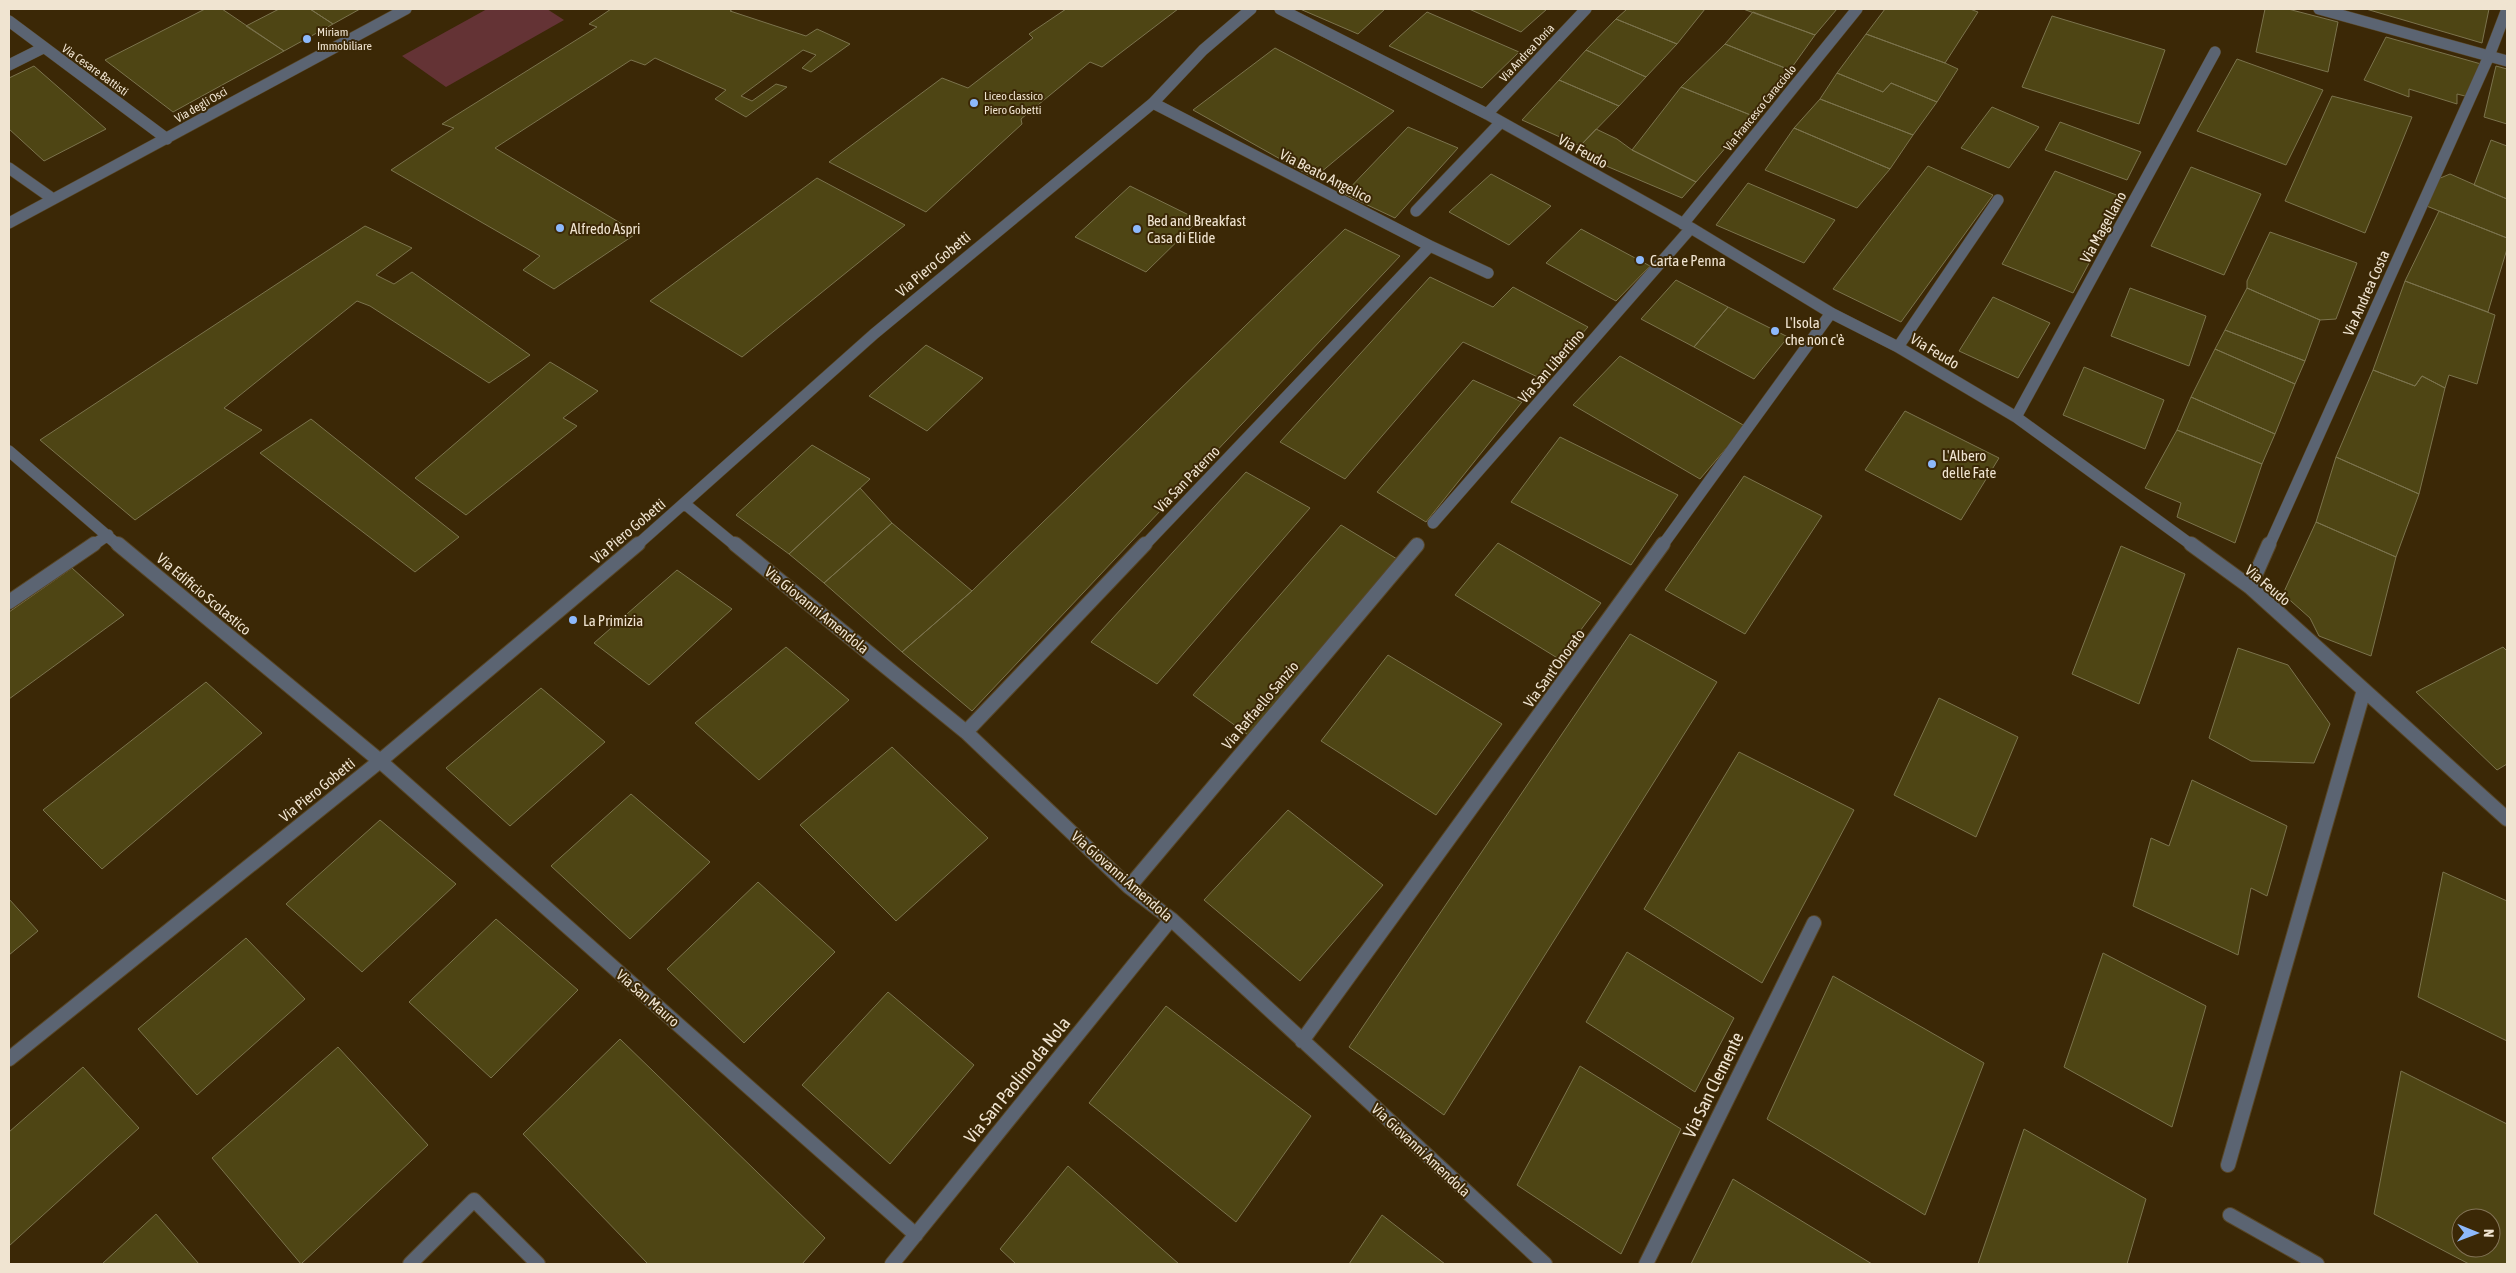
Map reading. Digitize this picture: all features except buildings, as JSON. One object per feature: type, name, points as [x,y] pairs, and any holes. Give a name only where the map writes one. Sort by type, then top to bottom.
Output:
[{"type":"street","name":"Via degli Osci","points":[[9,223],[406,9]]},
{"type":"street","name":"Via Piero Gobetti","points":[[9,1059],[380,761],[685,504],[874,334],[1153,103],[1203,50],[1252,9]]},
{"type":"street","name":"Via Feudo","points":[[1280,9],[1487,114],[1687,226],[1831,313],[1898,347],[2016,417],[2250,587],[2507,819]]},
{"type":"street","name":"Via Andrea Doria","points":[[1487,114],[1586,9]]},
{"type":"street","name":"Via Francesco Caracciolo","points":[[1687,226],[1857,9]]},
{"type":"street","points":[[2319,9],[2507,61]]},
{"type":"street","name":"Via Andrea Costa","points":[[2250,587],[2489,56],[2507,9]]},
{"type":"street","name":"Via Cesare Battisti","points":[[9,21],[167,139]]},
{"type":"street","points":[[9,65],[43,48]]},
{"type":"street","name":"Via Magellano","points":[[2016,417],[2216,52]]},
{"type":"street","name":"Via Beato Angelico","points":[[1153,103],[1430,246],[1488,272]]},
{"type":"street","points":[[1416,211],[1501,122]]},
{"type":"street","points":[[9,168],[53,199]]},
{"type":"street","points":[[1898,347],[1998,200]]},
{"type":"street","name":"Via San Libertino","points":[[1433,523],[1687,226]]},
{"type":"street","name":"Via San Paterno","points":[[966,732],[1430,246]]},
{"type":"street","name":"Via Sant'Onorato","points":[[1302,1041],[1831,313]]},
{"type":"street","name":"Via Edificio Scolastico","points":[[9,451],[58,495],[380,761]]},
{"type":"street","name":"Via Giovanni Amendola","points":[[685,504],[966,732],[1129,887],[1171,919],[1545,1264]]},
{"type":"street","points":[[9,602],[108,535]]},
{"type":"street","name":"Via Raffaello Sanzio","points":[[1129,887],[1417,545]]},
{"type":"street","points":[[2228,1165],[2364,690]]},
{"type":"street","name":"Via San Mauro","points":[[380,761],[916,1235]]},
{"type":"street","name":"Via San Paolino da Nola","points":[[892,1264],[1171,919]]},
{"type":"street","name":"Via San Clemente","points":[[1646,1264],[1814,923]]},
{"type":"street","points":[[410,1264],[474,1200],[538,1264]]},
{"type":"street","points":[[2230,1215],[2317,1264]]},
{"type":"shaded area","points":[[487,9],[547,9],[564,20],[446,87],[402,56]]},
{"type":"place","name":"Miriam Immobiliare","points":[[307,39]]},
{"type":"place","name":"Liceo classico Piero Gobetti","points":[[974,103]]},
{"type":"place","name":"Alfredo Aspri","points":[[560,228]]},
{"type":"place","name":"Bed and Breakfast Casa di Elide","points":[[1137,229]]},
{"type":"place","name":"Carta e Penna","points":[[1640,260]]},
{"type":"place","name":"L'Isola che non c'è","points":[[1775,331]]},
{"type":"place","name":"L'Albero delle Fate","points":[[1932,464]]},
{"type":"place","name":"La Primizia","points":[[573,620]]}]
